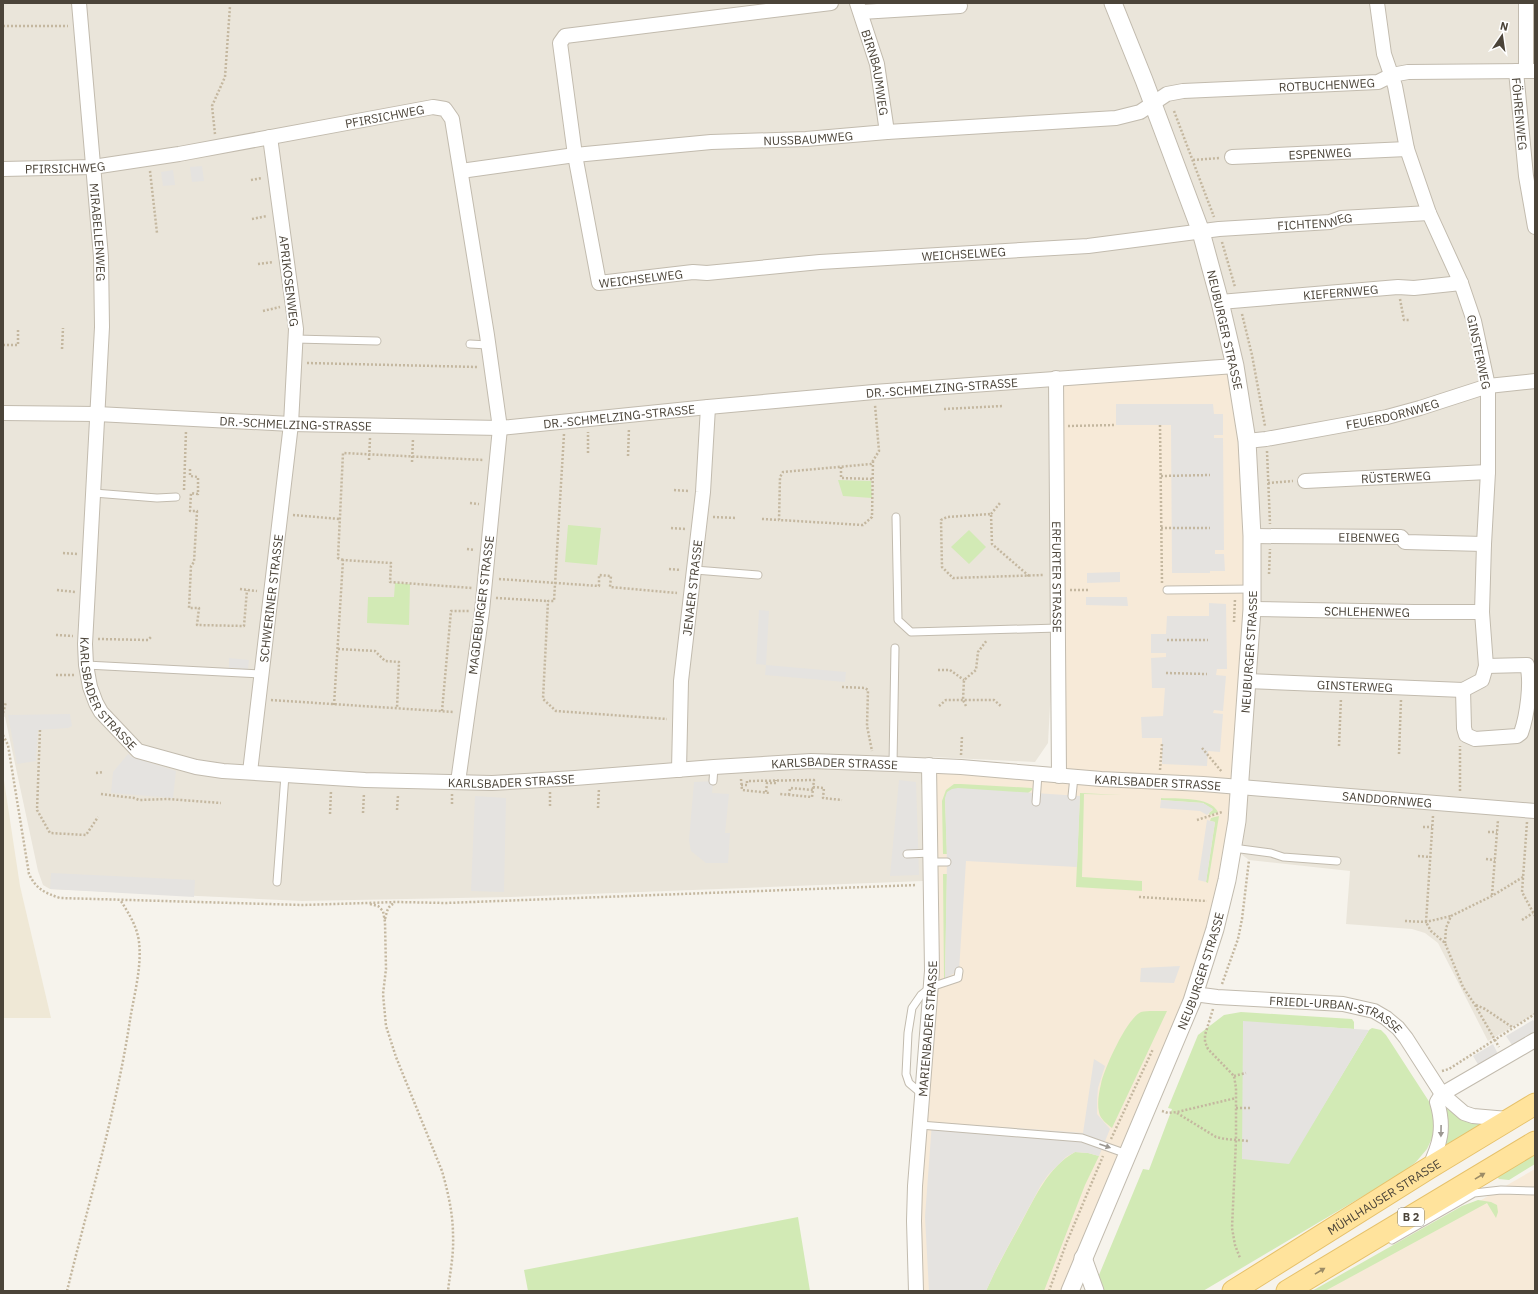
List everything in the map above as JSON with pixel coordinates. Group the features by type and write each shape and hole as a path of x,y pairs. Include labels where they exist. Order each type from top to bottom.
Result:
{"main road":[{"name":"MÜHLHAUSER STRASSE","path":"1233,1291 1508,1119 1535,1104"},
{"name":"B 2","path":"1287,1291 1535,1142"}],"street":[{"name":"MIRABELLENWEG","path":"79,3 101,257 102,327 98,414"},
{"name":"WEICHSELWEG","path":"831,3 565,36 560,43 575,156 599,283 693,272 707,273 820,262 1088,246 1201,232"},
{"name":"NEUBURGER STRASSE","path":"1070,1291 1194,994 1215,929 1233,848 1230,783 1247,681 1252,609 1244,589 1252,536 1250,484 1247,442 1235,366 1220,302 1201,232 1113,3"},
{"name":"GINSTERWEG","path":"1247,681 1463,690 1482,680 1486,666 1482,612 1488,472 1488,386 1474,321 1461,284 1429,213 1407,149 1392,75 1384,54 1377,3"},
{"path":"1526,3 1526,71"},
{"name":"BIRNBAUMWEG","path":"887,132 877,64 859,8 960,6"},
{"name":"ROTBUCHENWEG","path":"1152,102 1167,94 1183,92 1378,82 1392,75 1408,72 1526,71"},
{"name":"FÖHRENWEG","path":"1526,71 1526,176 1535,227"},
{"name":"NUSSBAUMWEG","path":"461,171 575,156 711,142 806,139 887,132 1116,118 1140,112 1152,102"},
{"name":"PFIRSICHWEG","path":"3,169 93,167 270,138 433,107 445,109 452,119 461,171 500,428"},
{"name":"APRIKOSENWEG","path":"270,138 296,329 291,424"},
{"name":"ESPENWEG","path":"1232,157 1407,149"},
{"name":"FICHTENWEG","path":"1201,232 1330,222 1341,218 1429,213"},
{"name":"KIEFERNWEG","path":"1220,302 1398,287 1414,288 1461,284"},
{"name":"DR.-SCHMELZING-STRASSE","path":"3,413 98,414 291,424 500,428 874,392 1235,366"},
{"name":"ERFURTER STRASSE","path":"1056,378 1059,776"},
{"name":"FEUERDORNWEG","path":"1247,442 1387,417 1488,386 1535,380"},
{"name":"JENAER STRASSE","path":"679,770 681,681 695,570 708,407"},
{"name":"KARLSBADER STRASSE","path":"98,414 85,638 87,670 90,687 101,712 138,751 196,767 364,780 517,782 714,766 811,761 929,765 1059,776 1159,782 1230,783"},
{"name":"SCHWERINER STRASSE","path":"250,772 291,424"},
{"name":"MAGDEBURGER STRASSE","path":"458,782 484,594 500,428"},
{"name":"RÜSTERWEG","path":"1305,480 1488,472"},
{"name":"EIBENWEG","path":"1252,536 1401,537 1405,542 1484,544"},
{"name":"SCHLEHENWEG","path":"1252,609 1482,612"},
{"path":"1463,690 1464,728 1466,735 1475,739 1517,736 1522,733 1525,724 1530,675 1527,665 1486,666"},
{"name":"MARIENBADER STRASSE","path":"916,1291 914,1221 922,1094 931,987 932,945 929,765"},
{"name":"SANDDORNWEG","path":"1230,783 1434,803 1531,810"},
{"name":"FRIEDL-URBAN-STRASSE","path":"1194,994 1217,997 1343,1004 1374,1011 1386,1018 1406,1038 1442,1094 1464,1113 1473,1116 1508,1119"},
{"path":"1429,1168 1440,1140 1442,1129 1437,1102 1442,1094 1535,1040"},
{"path":"1083,1258 1095,1291"}],"lane":[{"path":"295,339 377,341"},
{"path":"470,344 488,345"},
{"path":"94,493 157,498 176,497"},
{"path":"896,517 898,620 911,632 1058,628"},
{"path":"695,570 758,576"},
{"path":"1167,590 1244,589"},
{"path":"893,764 895,648"},
{"path":"87,670 262,674"},
{"path":"713,781 714,766"},
{"path":"1036,802 1038,774"},
{"path":"277,882 285,775"},
{"path":"1072,796 1074,777"},
{"path":"1233,848 1271,853 1283,857 1337,861"},
{"path":"907,854 931,857 947,862"},
{"path":"931,987 958,978 959,971"},
{"path":"920,1125 1082,1138 1127,1154"},
{"path":"1386,1244 1474,1193 1501,1190 1535,1191"},
{"path":"1350,1253 1372,1249"}],"path":[{"path":"217,147 212,106 225,77 230,6"},
{"path":"3,26 81,26"},
{"path":"1193,160 1232,157"},
{"path":"149,158 156,233"},
{"path":"1398,287 1404,320 1409,320"},
{"path":"62,349 63,328"},
{"path":"3,345 18,345 18,329"},
{"path":"294,363 491,368"},
{"path":"779,520 780,477 783,472 871,464 879,451 874,392"},
{"path":"944,409 1003,406"},
{"path":"628,456 629,415"},
{"path":"176,497 184,493 186,418"},
{"path":"588,419 588,453"},
{"path":"496,461 343,453 338,558 343,560 391,563 390,582 554,601 564,422"},
{"path":"1056,427 1116,425"},
{"path":"1160,425 1161,570"},
{"path":"369,460 371,426"},
{"path":"412,462 414,427"},
{"path":"762,519 863,525 872,517 873,460"},
{"path":"841,467 841,478 873,479"},
{"path":"190,469 190,476 198,477 198,494 191,493 190,511 197,511 194,562 191,566 189,608 199,608 197,625 244,626 247,590"},
{"path":"1161,476 1210,475"},
{"path":"1250,484 1305,480"},
{"path":"991,514 946,517 941,520 942,567 953,578 1029,576 992,544 991,514 1000,502"},
{"path":"281,514 340,519"},
{"path":"700,516 737,518"},
{"path":"1161,528 1210,528"},
{"path":"334,705 343,560"},
{"path":"442,711 451,610 484,594 555,582 599,586 599,575 610,576 610,587 692,595"},
{"name":"NEUBURGER STRASSE","path":"1234,628 1244,589"},
{"path":"548,601 543,699 556,710 680,720"},
{"path":"85,638 148,640 151,637"},
{"path":"966,706 963,700 964,680 976,670 978,652 987,640"},
{"path":"1166,640 1208,640"},
{"path":"338,649 375,651 385,661 399,662 397,708"},
{"path":"56,675 87,670"},
{"path":"938,670 950,670 964,680"},
{"path":"1166,673 1207,674"},
{"path":"1339,746 1341,685"},
{"path":"842,688 865,688 868,690 867,726 874,763"},
{"path":"1399,754 1401,688"},
{"path":"259,699 468,713"},
{"path":"939,706 946,700 994,700 1002,707"},
{"path":"3,713 6,702"},
{"path":"40,730 37,810 50,833 86,835 98,817"},
{"path":"3,735 8,745 29,874 38,888 60,898 303,906 396,902 446,903 931,884"},
{"path":"1460,805 1460,739 1466,735"},
{"path":"1159,782 1162,744"},
{"path":"1202,748 1230,783 1222,816"},
{"path":"96,773 103,772"},
{"path":"598,808 599,776"},
{"path":"330,814 332,778"},
{"path":"363,813 364,780"},
{"path":"766,792 767,783 776,783 776,780"},
{"path":"770,793 742,790 742,784 747,784 747,781 814,780 812,797 780,794"},
{"path":"789,795 790,788 824,788 823,798 842,800"},
{"path":"101,794 139,800 168,799 221,803"},
{"path":"1434,803 1426,922 1430,931 1445,943"},
{"path":"1492,896 1498,808"},
{"path":"1522,920 1534,914 1522,892 1531,810"},
{"path":"1197,820 1223,812"},
{"path":"1423,827 1432,827"},
{"path":"1488,832 1497,832"},
{"path":"1418,856 1430,857"},
{"path":"1486,859 1495,860"},
{"path":"1405,921 1426,922 1451,916 1492,896 1523,877"},
{"name":"NEUBURGER STRASSE","path":"1206,908 1209,896"},
{"path":"1139,897 1208,901"},
{"path":"67,1291 109,1126 123,1063 139,965 139,944 137,931 133,920 120,900"},
{"path":"385,922 387,910 390,905 396,902"},
{"path":"368,903 378,906 383,911 385,922 386,969 383,994 386,1026 396,1057 442,1171 446,1187 452,1220 453,1236 448,1291"},
{"path":"1451,916 1446,928 1445,943 1463,987 1494,1039"},
{"path":"1217,997 1205,1034 1205,1042 1208,1049 1234,1076 1236,1098 1236,1140 1232,1228 1240,1258"},
{"path":"1475,1005 1485,1009 1512,1027"},
{"path":"1449,1068 1512,1027 1535,1014"},
{"path":"1049,1291 1066,1244 1107,1146 1154,1049"},
{"path":"1234,1076 1246,1073"},
{"path":"1168,1113 1236,1098"},
{"path":"1236,1108 1251,1108"},
{"path":"1177,1112 1216,1137 1249,1140"}],"shaded area":[{"path":"3,3 1535,3 1535,1014 1488,1041 1438,943 1425,933 1412,929 1346,924 1350,871 1249,860 1233,848 1057,575 1048,743 1035,762 933,757 921,785 923,881 511,897 302,901 50,889 43,885 38,871 5,717 3,716"},
{"path":"202,166 204,181 192,182 190,167"},
{"path":"173,170 175,185 163,186 161,172"},
{"path":"1235,366 1247,441 1247,681 1215,929 1070,1291 916,1291 932,971 929,765 1059,776 1056,378"},
{"path":"1116,404 1213,404 1214,414 1223,414 1223,435 1214,435 1214,438 1223,438 1224,550 1215,550 1215,554 1224,554 1225,571 1210,571 1210,573 1172,573 1171,425 1116,425"},
{"path":"1120,572 1120,582 1087,583 1087,573"},
{"path":"1086,597 1127,597 1128,606 1086,605"},
{"path":"1209,603 1226,604 1227,669 1217,669 1216,675 1226,676 1223,711 1214,710 1213,713 1223,714 1220,752 1208,751 1207,766 1162,764 1162,738 1142,738 1141,717 1163,716 1165,688 1152,688 1151,658 1166,657 1166,653 1151,653 1151,634 1166,634 1167,616 1209,616"},
{"path":"759,610 769,611 766,665 756,664"},
{"path":"229,658 249,660 248,669 229,668"},
{"path":"766,665 846,672 845,682 765,675"},
{"path":"70,714 72,726 68,728 38,730 36,761 17,764 8,715"},
{"path":"128,754 132,757 176,771 173,798 111,793 113,772"},
{"path":"3,774 20,886 51,1018 3,1018"},
{"path":"899,780 916,782 919,875 890,876"},
{"path":"713,781 712,793 729,794 725,833 730,833 728,863 706,863 691,851 689,840 694,782"},
{"path":"958,788 1080,796 1077,867 966,861 959,971 945,978 947,862 945,798 947,792"},
{"path":"475,796 506,798 504,892 471,891"},
{"path":"1161,800 1203,803 1213,809 1207,815 1200,811 1160,808"},
{"path":"1207,820 1215,822 1206,882 1198,880"},
{"path":"51,873 195,880 194,897 50,889"},
{"path":"1180,966 1174,983 1140,982 1141,968"},
{"path":"1533,1020 1535,1022 1535,1032 1512,1045 1506,1036"},
{"path":"1243,1021 1369,1030 1289,1164 1242,1159"},
{"path":"1493,1044 1498,1054 1479,1066 1473,1056"},
{"path":"1094,1059 1105,1066 1098,1088 1097,1114 1110,1129 1099,1156 1075,1152 1066,1157 1048,1175 1041,1185 997,1267 986,1291 929,1291 925,1217 932,1122 1083,1133"},
{"path":"1535,1169 1535,1291 1324,1291 1476,1203"}],"green space":[{"path":"838,480 871,481 872,498 843,496"},
{"path":"568,525 601,528 597,565 565,562"},
{"path":"969,530 986,547 969,564 951,547"},
{"path":"395,583 410,584 409,625 367,623 368,597 394,597"},
{"path":"954,784 1032,788 1032,790 1028,793 945,798 947,854 943,854 942,801 946,790"},
{"path":"1080,793 1122,795 1084,794 1082,877 1142,881 1142,891 1076,887"},
{"path":"1161,798 1192,799 1208,803 1218,812 1210,815 1209,813 1213,810 1203,803 1161,800"},
{"path":"1219,816 1208,883 1206,882 1215,822 1210,821 1211,818"},
{"path":"943,874 947,874 945,978 944,978"},
{"path":"1145,1011 1167,1011 1112,1128 1102,1119 1098,1105 1100,1087 1111,1056 1123,1033 1135,1016"},
{"path":"1241,1012 1352,1019 1354,1022 1354,1029 1243,1022 1288,1164 1369,1030 1372,1028 1381,1030 1386,1035 1430,1103 1436,1121 1433,1136 1427,1149 1416,1162 1402,1173 1203,1291 1104,1291 1099,1275 1143,1169 1149,1170 1172,1109 1168,1108 1198,1035 1224,1015"},
{"path":"1441,1102 1481,1123 1481,1125 1447,1146 1445,1143 1448,1126"},
{"path":"1535,1151 1535,1164 1509,1180 1499,1179 1496,1175"},
{"path":"1075,1152 1099,1156 1085,1185 1044,1291 986,1291 1002,1258 1043,1184 1057,1166"},
{"path":"1478,1200 1491,1202 1497,1205 1498,1212 1496,1218 1487,1203 1325,1291 1312,1291 1462,1206"},
{"path":"798,1217 810,1291 528,1291 524,1270"}]}
